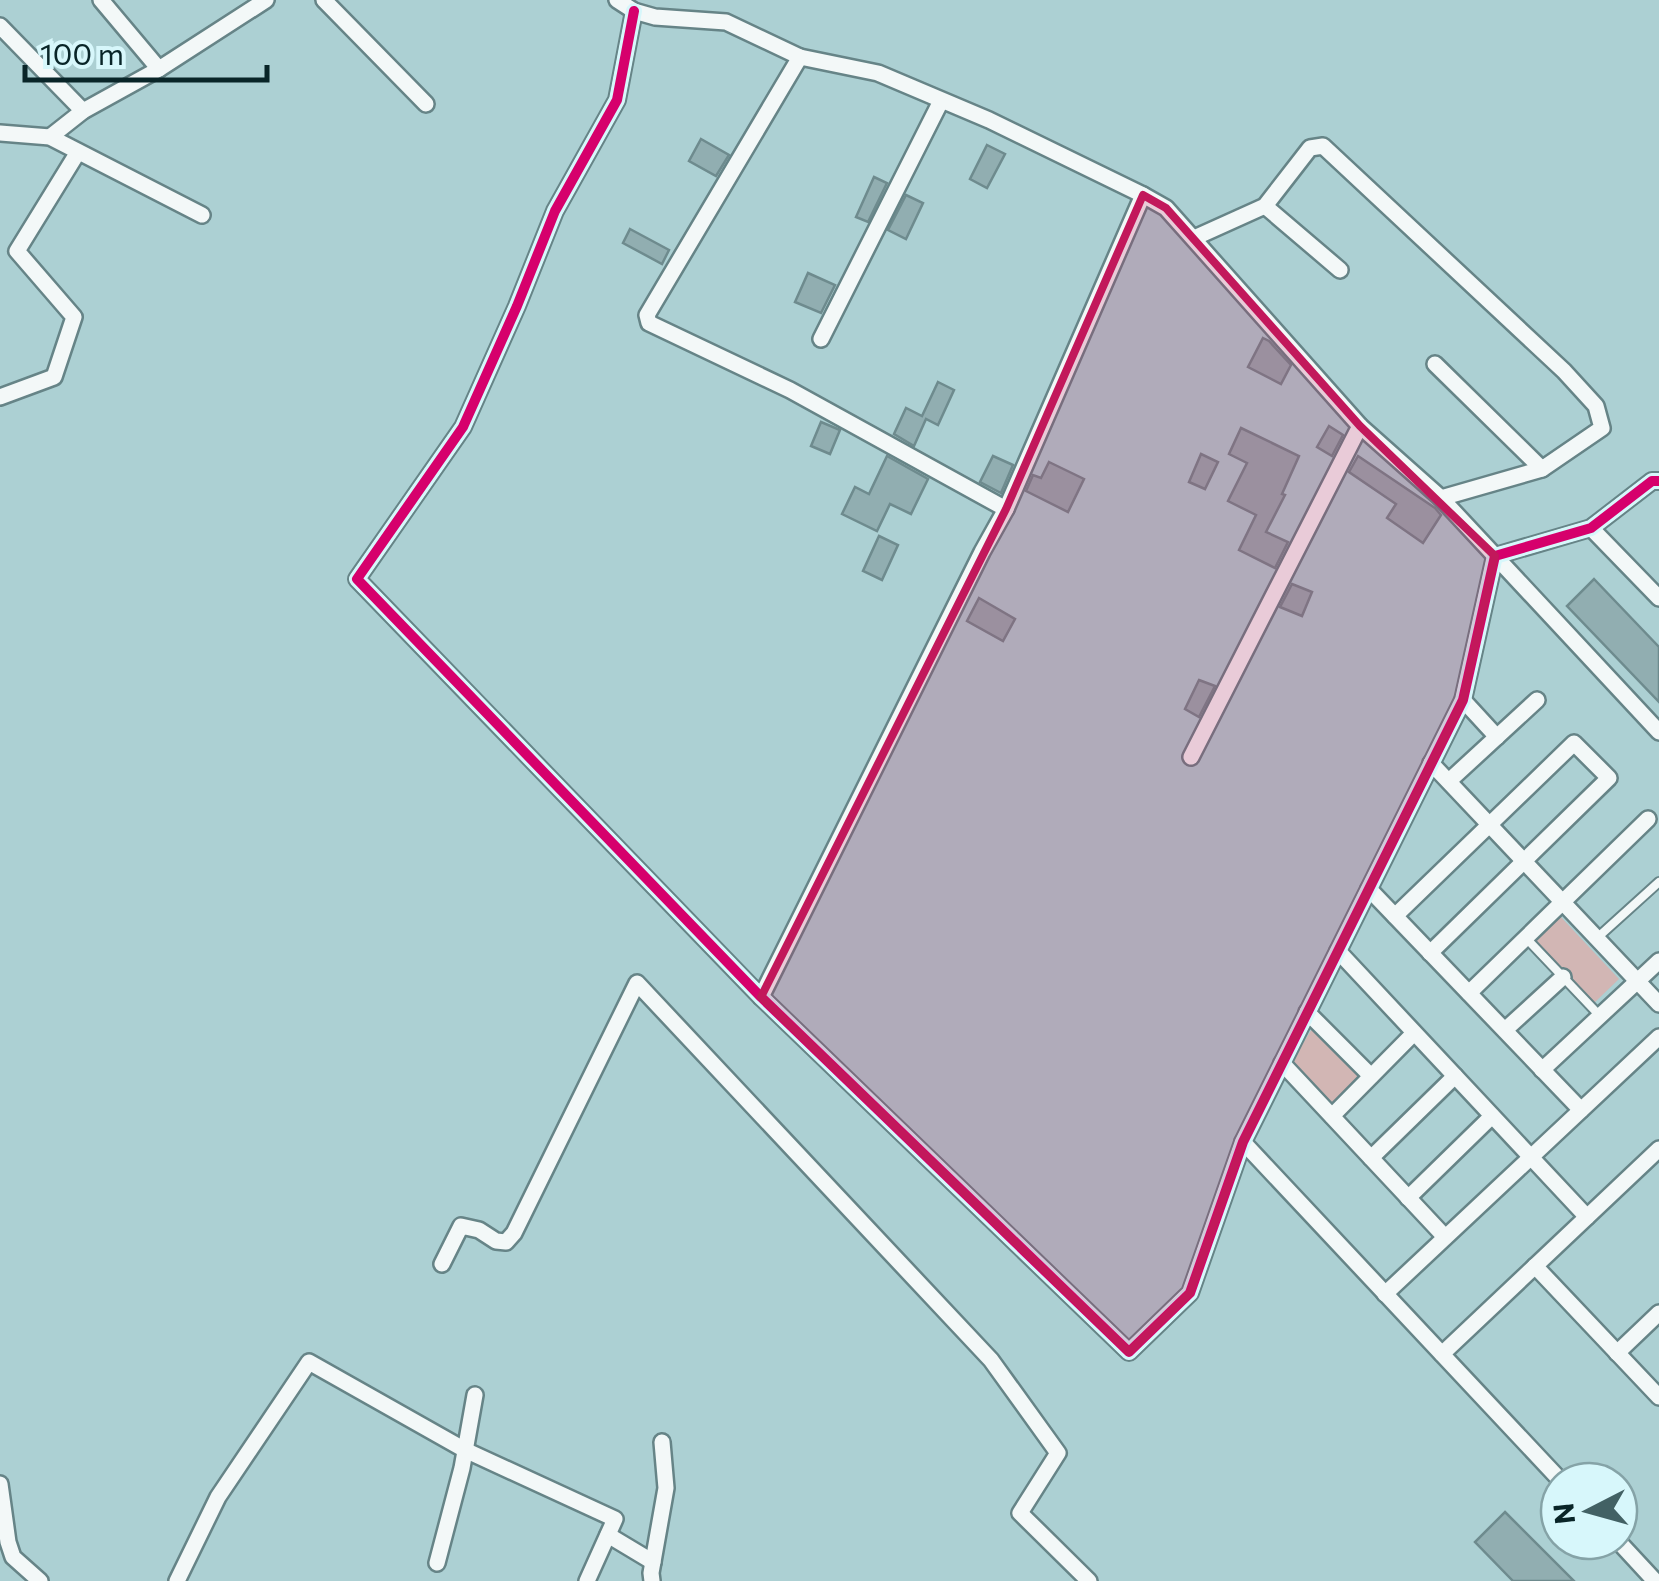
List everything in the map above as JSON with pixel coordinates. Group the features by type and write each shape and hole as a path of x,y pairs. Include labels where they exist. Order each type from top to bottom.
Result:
{"street":[{"path":"101,0 159,69"},
{"path":"50,137 84,111 159,69 266,0"},
{"path":"324,0 426,104"},
{"path":"617,0 634,12 655,17 726,22 800,57 878,74 989,120 1166,208 1360,426 1442,498 1659,732"},
{"path":"634,12 617,100 555,211 462,427 357,580 761,997 1129,1352 1190,1293 1243,1142 1463,700 1496,556"},
{"path":"0,26 84,111"},
{"path":"800,57 647,315 650,323 790,390 1006,509"},
{"path":"821,339 941,101"},
{"path":"0,134 50,137 202,214"},
{"path":"1194,238 1265,206 1310,148 1323,146 1564,370 1596,406 1602,428 1542,469 1442,498"},
{"path":"0,397 54,377 74,317 17,251 78,152"},
{"path":"761,997 1006,509 1142,194"},
{"path":"1265,206 1340,270"},
{"path":"1436,364 1542,469"},
{"path":"1190,756 1360,426"},
{"path":"1496,556 1591,528 1652,482 1659,481"},
{"path":"1591,528 1659,598"},
{"path":"1463,700 1497,737"},
{"path":"1449,781 1537,700"},
{"path":"1395,916 1574,743 1609,778 1430,953"},
{"path":"1432,763 1659,1004"},
{"path":"1469,993 1648,819"},
{"path":"1369,889 1581,1110"},
{"path":"1338,951 1586,1217"},
{"path":"1542,1070 1659,961"},
{"path":"1504,1030 1562,976"},
{"path":"442,1264 461,1226 479,1230 496,1241 506,1242 514,1233 637,984 991,1360 1058,1453 1020,1513 1082,1579"},
{"path":"1307,1012 1371,1076"},
{"path":"1332,1116 1414,1033"},
{"path":"1385,1294 1659,1036"},
{"path":"1282,1063 1446,1237"},
{"path":"1371,1158 1455,1076"},
{"path":"1408,1198 1492,1116"},
{"path":"1243,1142 1542,1461"},
{"path":"1442,1354 1659,1149"},
{"path":"1535,1266 1659,1397"},
{"path":"1617,1353 1659,1314"},
{"path":"176,1581 218,1498 309,1362 465,1450 615,1519 587,1581"},
{"path":"437,1563 475,1394"},
{"path":"652,1581 666,1488 662,1442"},
{"path":"0,1484 13,1557 40,1581"},
{"path":"608,1535 653,1562"},
{"path":"1636,1561 1655,1581"}],"lane":[{"path":"1597,938 1659,882"},
{"path":"1526,938 1600,1016"}],"highlighted area":[{"path":"1143,195 1166,208 1360,426 1495,556 1463,700 1243,1142 1190,1293 1129,1352 761,997 1006,509"}],"shaded area":[{"path":"1559,915 1619,979 1593,1004 1533,940"},
{"path":"1313,1027 1359,1075 1329,1107 1291,1063"}],"building":[{"path":"701,139 729,155 716,176 689,161"},
{"path":"987,145 1005,154 987,188 970,179"},
{"path":"874,177 887,183 868,222 856,217"},
{"path":"906,195 923,203 906,239 888,230"},
{"path":"630,229 669,250 662,264 623,243"},
{"path":"808,273 835,285 821,313 795,302"},
{"path":"1263,338 1291,365 1281,384 1248,367"},
{"path":"938,382 954,390 938,425 926,419 914,446 894,434 906,408 922,416"},
{"path":"821,422 840,430 830,454 811,446"},
{"path":"1329,426 1343,435 1332,456 1317,447"},
{"path":"1241,428 1299,456 1266,532 1288,542 1275,568 1239,550 1256,515 1228,501 1247,463 1229,454"},
{"path":"1201,454 1218,462 1205,489 1189,482"},
{"path":"887,456 928,479 911,514 890,504 877,531 842,514 855,487 869,494"},
{"path":"993,456 1013,465 1001,493 980,482"},
{"path":"1358,456 1441,515 1423,543 1387,518 1396,504 1349,472"},
{"path":"1049,462 1084,479 1068,512 1026,491 1033,475 1041,478"},
{"path":"879,536 898,545 882,580 863,571"},
{"path":"1594,579 1659,647 1659,702 1567,606"},
{"path":"1292,584 1312,592 1302,616 1280,607"},
{"path":"979,598 1015,619 1003,641 967,621"},
{"path":"1199,680 1215,686 1199,717 1185,709"},
{"path":"1505,1512 1539,1546 1539,1561 1554,1561 1574,1581 1513,1581 1475,1542"}],"cycle path":[{"path":"634,11 617,100 555,211 463,427 357,579 761,997 1129,1352 1190,1293 1243,1142 1463,700 1495,556 1591,528 1652,481 1659,481"}]}
